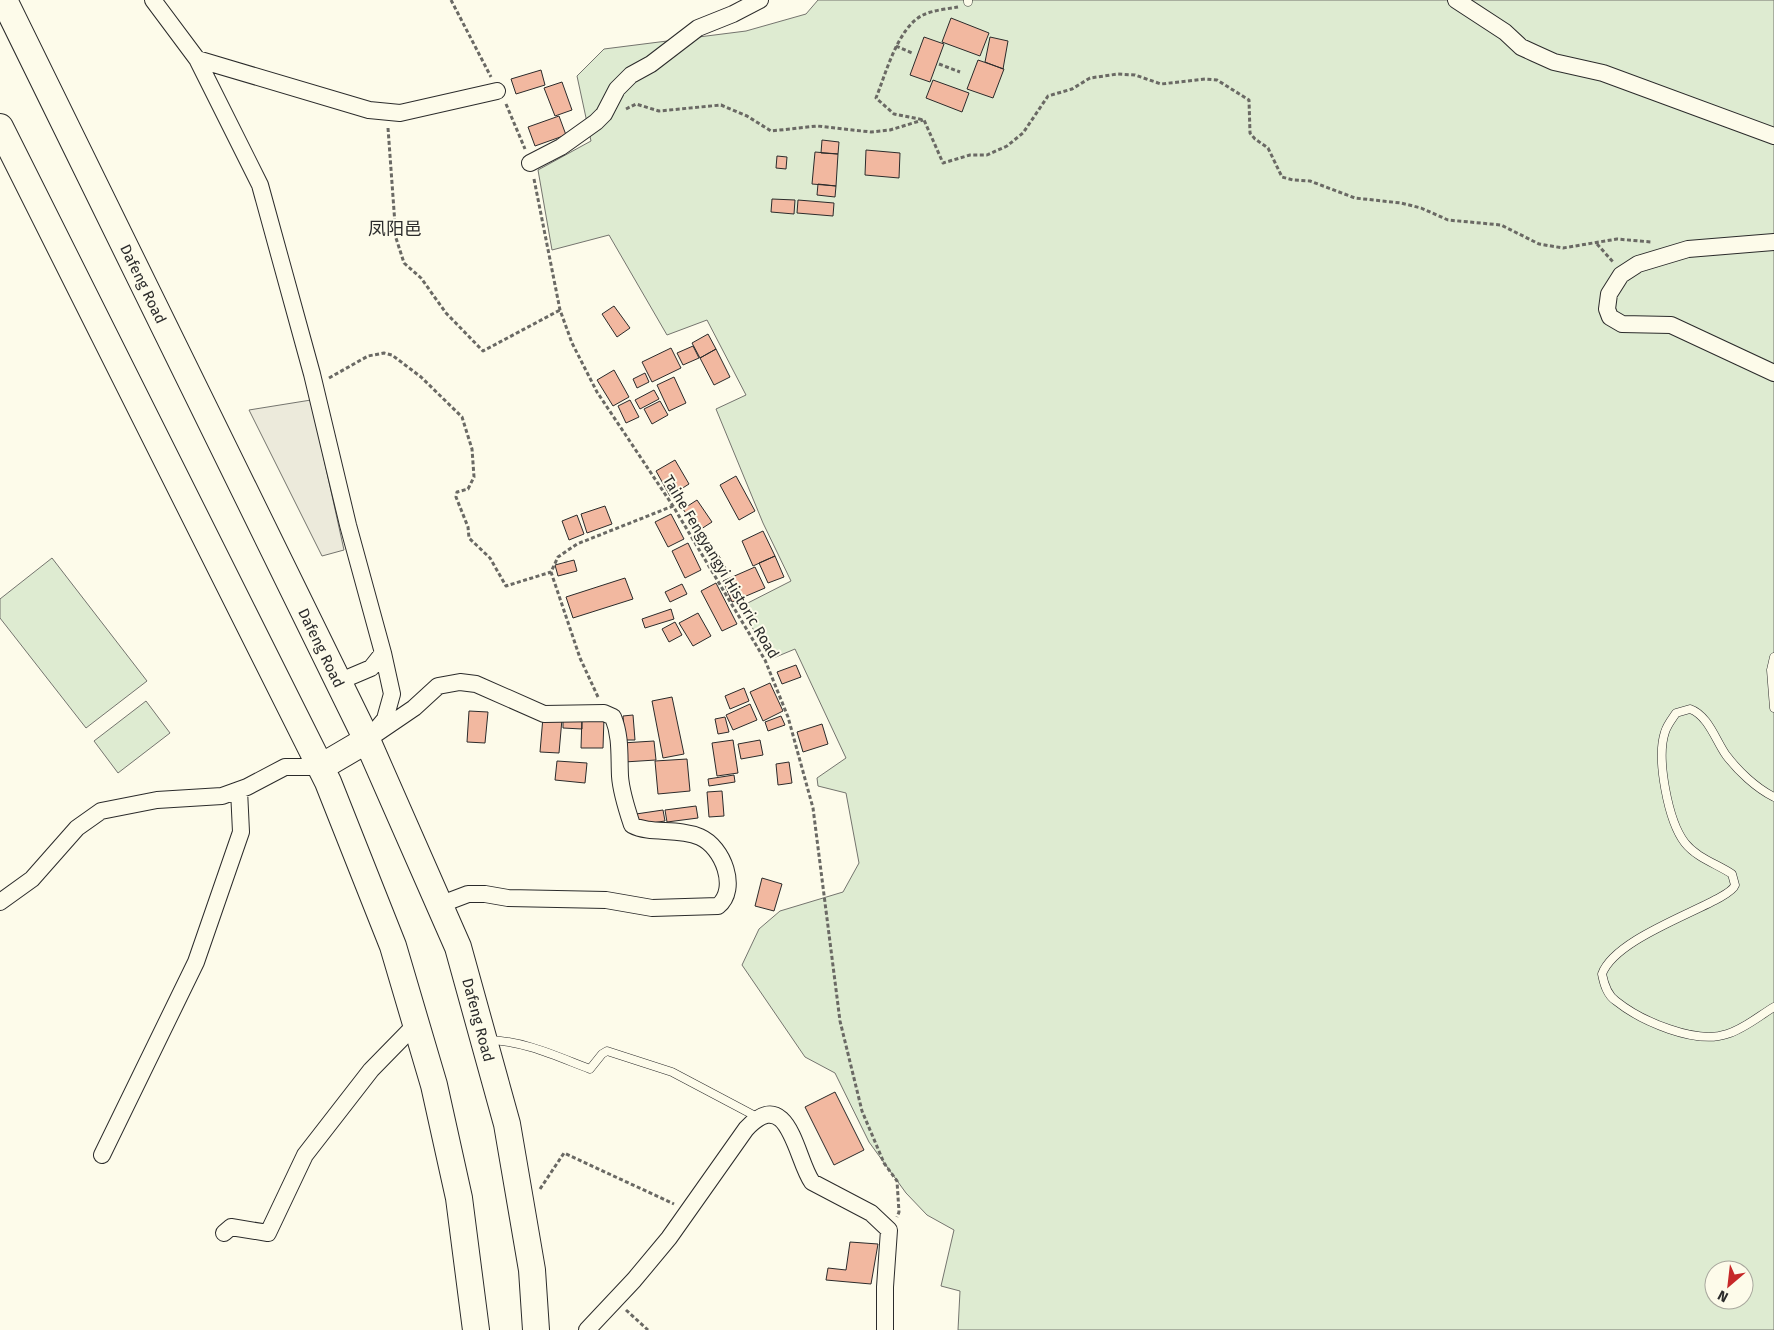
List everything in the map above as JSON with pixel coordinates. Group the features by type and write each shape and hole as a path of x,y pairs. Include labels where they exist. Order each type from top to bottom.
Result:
{"highway":[{"name":"Dafeng Road","path":"4,0 367,740 458,947 506,1124 532,1270 536,1330"},
{"path":"0,127 321,767 393,946 434,1085 459,1198 476,1330"},
{"path":"321,767 367,740"}],"street":[{"path":"153,0 196,59 260,185 315,386 348,525 383,653 392,694 385,719 367,740"},
{"path":"530,163 561,147 604,114 617,89 631,75 651,64 698,28 733,14 760,0"},
{"path":"1456,0 1505,32 1520,47 1554,62 1604,73 1774,136"},
{"path":"196,59 369,110 387,112 400,113 497,91"},
{"path":"1774,242 1688,248 1638,264 1621,275 1609,294 1608,301 1608,313 1617,322 1627,325 1659,323 1671,325 1774,374"},
{"path":"338,682 371,668 383,653"},
{"path":"367,740 414,708 438,686 460,682 476,684 544,714 608,715 613,717 617,727 621,750 620,777 632,826 641,830 680,831 702,838 717,851 727,871 724,900 718,906 652,908 606,900 508,898 485,894 468,894 439,905"},
{"path":"0,902 32,879 77,828 101,810 157,800 222,796 239,790 285,767 321,767"},
{"path":"102,1155 196,962 241,832 239,790"},
{"path":"224,1233 232,1228 268,1232 305,1155 371,1070 416,1024"},
{"path":"587,1330 615,1301 669,1238 746,1129 759,1118 767,1115 778,1117 789,1128 806,1174 812,1182 871,1213 889,1230 885,1287 885,1330"}],"lane":[{"path":"1774,657 1771,670 1774,708"},
{"path":"1774,796 1754,784 1727,756 1701,716 1690,709 1676,713 1665,731 1661,751 1667,806 1685,843 1702,857 1732,874 1735,885 1728,894 1671,920 1646,935 1612,958 1602,974 1606,990 1615,1000 1686,1035 1699,1037 1728,1034 1774,1007"},
{"path":"483,1040 504,1041 529,1047 590,1069 602,1054 607,1051 672,1072 759,1118"}],"path":[{"name":"Taihe Fengyangyi Historic Road","path":"450,0 497,91 511,112 530,163 560,310 572,342 598,392 673,506 765,660 788,717 813,808 840,1020 862,1110 884,1163 897,1181 899,1212 889,1230"},
{"path":"924,120 894,114 876,98 896,46 912,24 923,15 961,7 968,1"},
{"path":"896,46 912,53"},
{"path":"940,64 960,72"},
{"path":"924,120 943,163 970,155 986,155 1007,146 1023,132 1048,96 1072,89 1090,78 1118,74 1135,75 1161,84 1205,79 1217,80 1249,100 1250,133 1268,148 1282,177 1293,180 1310,180 1356,198 1415,206 1448,220 1501,225 1538,244 1563,248 1617,239 1635,239 1651,242 1667,254"},
{"path":"604,114 623,111 636,104 659,111 721,105 747,116 771,131 817,126 871,132 890,130 924,120"},
{"path":"387,112 396,238 404,263 421,278 446,314 483,351 560,310"},
{"path":"1596,244 1609,256 1621,275"},
{"path":"315,386 368,356 384,353 392,355 420,377 462,417 472,449 474,477 468,489 457,492 456,497 468,527 469,538 490,558 506,586 550,572 558,557 576,544 673,506"},
{"path":"550,572 580,658 608,715"},
{"path":"520,1204 536,1194 564,1153 688,1210"},
{"path":"615,1301 648,1330"}],"green space":[{"path":"818,0 1774,0 1774,1330 958,1330 960,1291 941,1286 954,1230 927,1215 906,1193 869,1142 835,1073 805,1057 742,965 759,929 780,911 843,892 859,863 846,793 818,786 817,778 846,758 795,649 771,659 740,607 791,581 763,523 716,409 746,395 707,320 667,335 609,235 552,250 538,170 591,141 577,76 604,49 746,31 806,14"},
{"path":"52,558 147,681 86,728 0,618 0,599"},
{"path":"146,701 170,733 118,773 94,741"}],"shaded area":[{"path":"311,400 344,550 322,556 249,410"}],"building":[{"path":"951,18 989,33 980,56 942,42"},
{"path":"924,37 944,44 930,82 910,75"},
{"path":"990,37 1008,41 1003,69 985,62"},
{"path":"978,60 1004,69 993,98 967,89"},
{"path":"541,70 545,85 516,94 511,79"},
{"path":"933,80 969,93 962,112 926,98"},
{"path":"562,82 572,110 555,116 544,88"},
{"path":"559,116 566,135 535,146 528,127"},
{"path":"822,140 839,142 838,154 821,153"},
{"path":"866,150 900,153 899,178 865,175"},
{"path":"815,152 838,154 836,186 812,184"},
{"path":"777,156 787,157 786,169 776,168"},
{"path":"818,184 836,186 835,197 817,195"},
{"path":"772,199 795,200 794,214 771,212"},
{"path":"798,200 834,203 833,216 797,213"},
{"path":"614,306 630,328 617,337 602,314"},
{"path":"708,334 716,349 700,358 692,343"},
{"path":"693,346 699,358 683,365 677,353"},
{"path":"671,348 681,368 652,382 642,362"},
{"path":"716,349 730,377 714,385 700,358"},
{"path":"614,370 629,397 613,406 597,380"},
{"path":"645,373 649,382 637,388 633,379"},
{"path":"674,377 686,403 669,411 657,385"},
{"path":"654,390 659,399 640,409 635,400"},
{"path":"630,400 639,417 626,423 618,406"},
{"path":"660,401 668,415 652,424 644,409"},
{"path":"675,460 689,484 670,496 656,471"},
{"path":"736,476 755,511 739,520 720,485"},
{"path":"697,500 712,522 698,531 683,509"},
{"path":"605,506 612,524 587,533 581,514"},
{"path":"671,514 684,539 668,547 655,522"},
{"path":"577,515 584,534 569,540 562,521"},
{"path":"763,531 775,556 753,566 742,541"},
{"path":"688,543 701,570 685,578 672,551"},
{"path":"718,554 727,570 719,574 711,557"},
{"path":"775,556 784,577 768,583 759,563"},
{"path":"574,560 577,571 558,576 555,565"},
{"path":"755,567 765,588 732,602 723,581"},
{"path":"625,578 633,599 573,618 566,597"},
{"path":"716,583 737,624 722,631 701,591"},
{"path":"682,584 687,594 670,602 665,592"},
{"path":"671,609 674,619 645,628 642,619"},
{"path":"698,613 711,636 693,646 679,623"},
{"path":"675,622 682,635 669,642 662,629"},
{"path":"796,665 801,677 782,684 777,672"},
{"path":"770,683 783,711 763,721 750,692"},
{"path":"744,688 749,701 730,709 725,696"},
{"path":"672,697 684,754 663,758 652,701"},
{"path":"750,704 757,720 733,730 726,715"},
{"path":"469,711 488,712 485,743 467,742"},
{"path":"633,715 635,740 625,740 623,716"},
{"path":"563,716 582,716 582,729 563,728"},
{"path":"582,716 604,717 603,748 581,748"},
{"path":"781,716 785,725 768,731 765,722"},
{"path":"543,717 562,719 559,753 540,752"},
{"path":"725,717 729,732 718,734 715,719"},
{"path":"822,724 828,744 803,752 797,732"},
{"path":"733,740 738,773 717,776 712,743"},
{"path":"760,740 763,755 741,759 738,744"},
{"path":"654,741 656,760 624,762 622,743"},
{"path":"687,759 690,791 658,794 655,761"},
{"path":"557,761 587,763 585,783 555,780"},
{"path":"789,762 792,783 778,785 776,764"},
{"path":"734,775 735,782 709,786 708,779"},
{"path":"722,791 724,816 709,817 707,792"},
{"path":"696,806 698,818 667,822 665,810"},
{"path":"663,810 665,821 638,825 636,814"},
{"path":"762,878 782,884 774,911 755,906"},
{"path":"835,1092 864,1150 834,1165 805,1107"},
{"path":"850,1242 878,1244 871,1284 826,1280 828,1268 846,1270"}],"district":[{"name":"凤阳邑","path":"395,229"}]}
